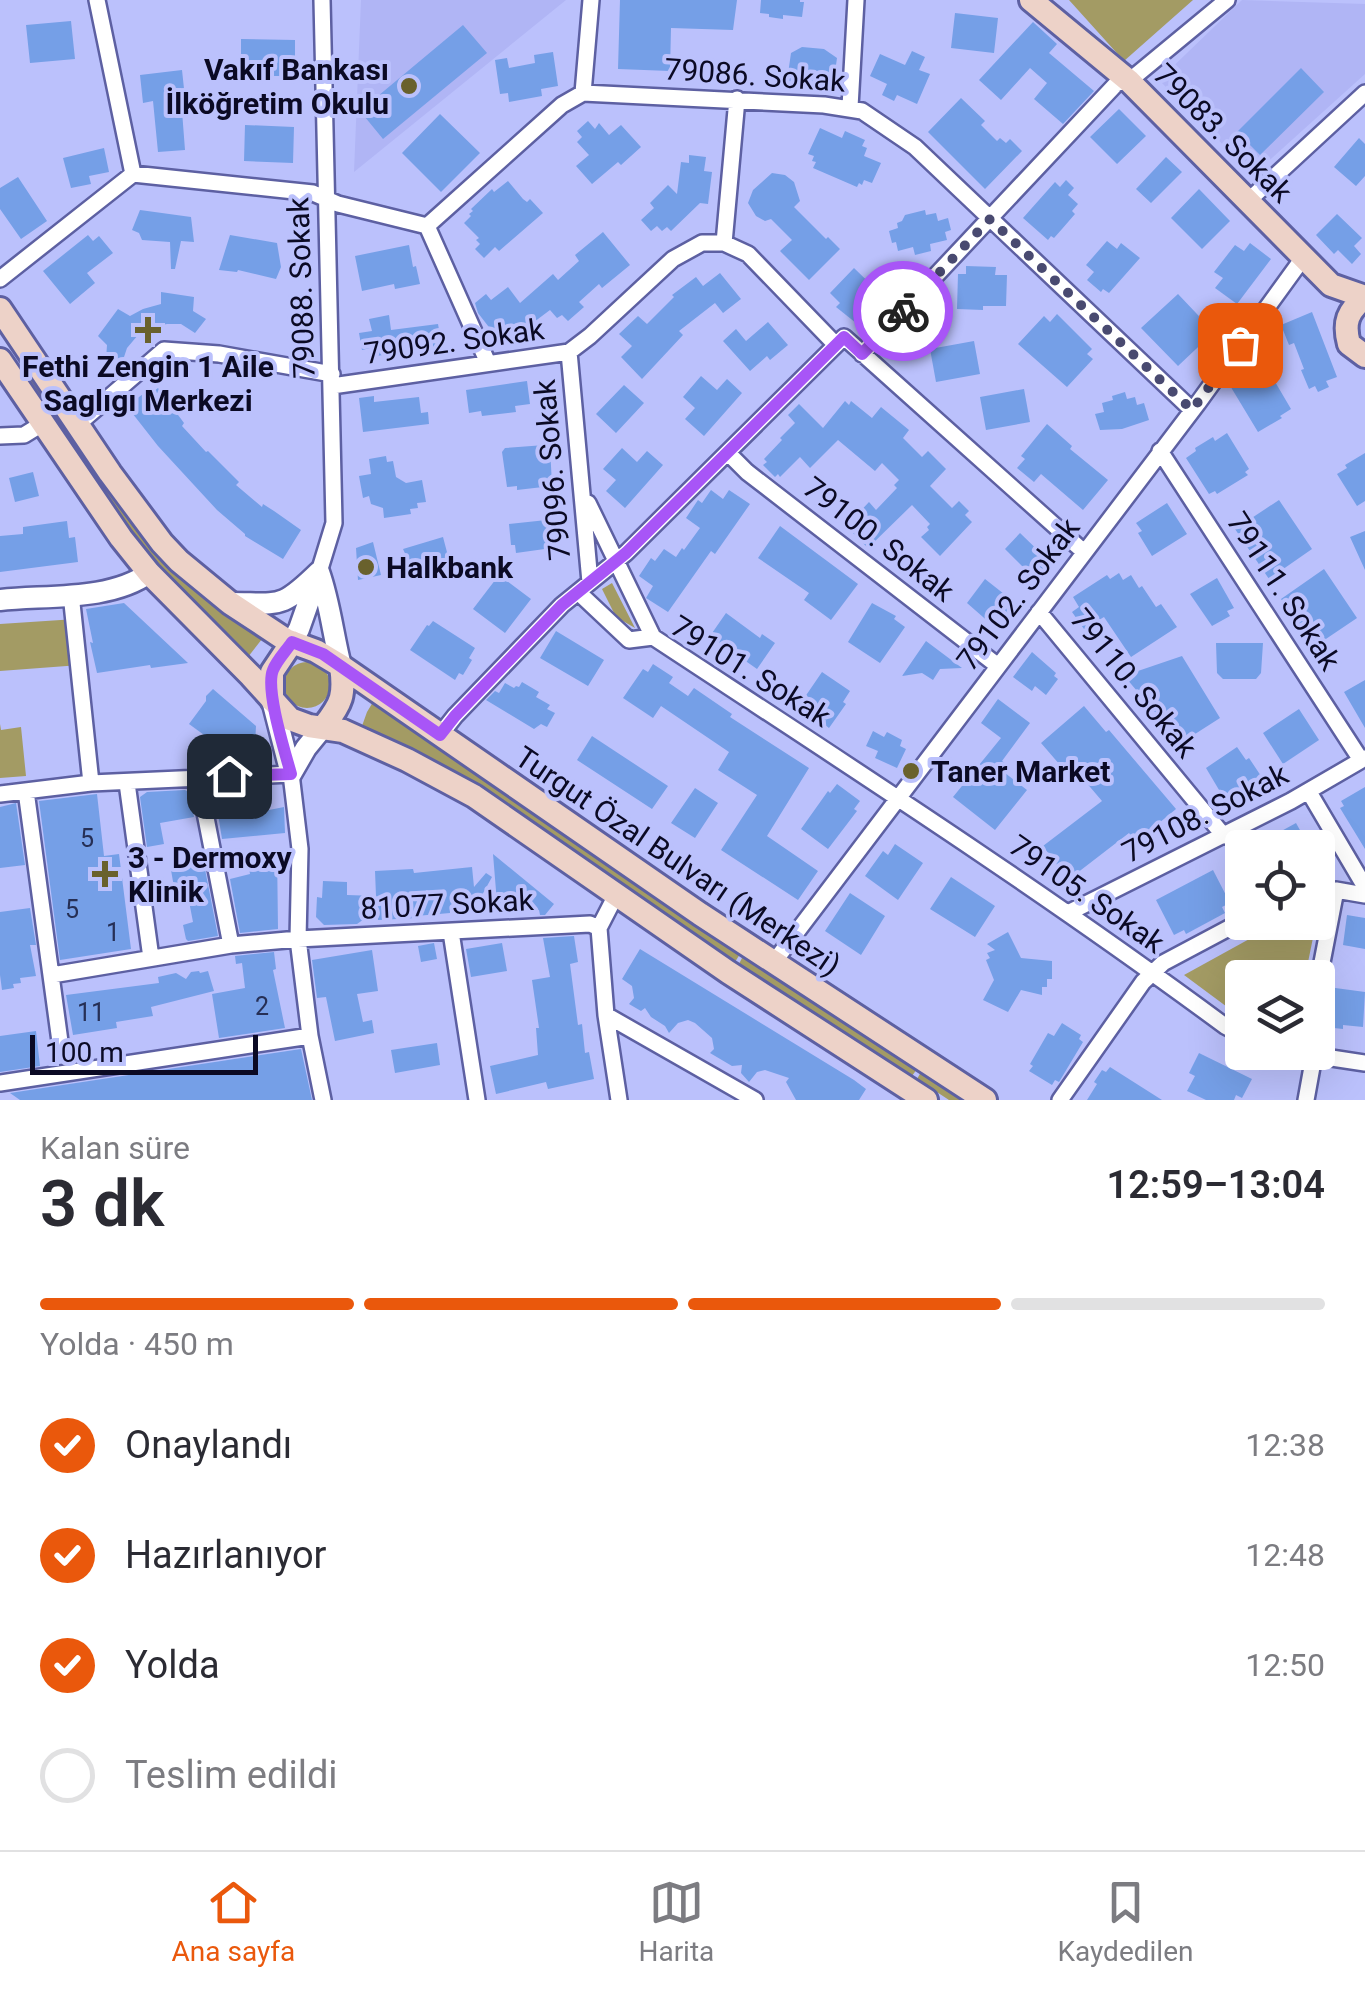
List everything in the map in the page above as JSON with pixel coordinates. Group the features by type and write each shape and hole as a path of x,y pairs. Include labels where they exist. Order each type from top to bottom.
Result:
{"main road":[{"name":"79083. Sokak","path":"1030,0 1129,80 1330,285"},
{"path":"1054,0 1068,28"},
{"path":"1330,285 1365,297"},
{"path":"1330,285 1349,344 1365,356"},
{"path":"1345,324 1350,309 1365,297"},
{"path":"0,310 77,425 179,561 230,603 292,642 341,666 343,696 324,726 309,726 290,719 149,573 0,360"},
{"path":"272,700 272,672 292,642"},
{"name":"Turgut Özal Bulvarı (Merkezi)","path":"341,666 774,962 985,1100"},
{"name":"Turgut Özal Bulvarı (Merkezi)","path":"324,726 356,736 442,778 525,830 728,972 926,1100"}],"street":[{"path":"97,0 134,174"},
{"name":"79088. Sokak","path":"319,572 334,523 322,0"},
{"path":"427,226 562,105 583,93 591,0"},
{"path":"850,107 856,0"},
{"path":"862,354 1115,85 1129,80 1228,0"},
{"name":"79086. Sokak","path":"583,93 737,99 862,111 916,147 1192,410"},
{"path":"1248,201 1365,93"},
{"path":"737,99 724,243 748,254 836,345"},
{"path":"0,279 134,174 313,193 338,204 427,226"},
{"path":"427,226 488,363"},
{"name":"79092. Sokak","path":"332,380 569,352 672,259 702,243 724,243"},
{"name":"79102. Sokak","path":"774,962 1303,258"},
{"path":"440,735 562,605 616,562 844,337 1084,552"},
{"path":"77,425 164,350 219,354 332,380"},
{"name":"79096. Sokak","path":"569,352 584,587"},
{"path":"0,436 24,435 42,424"},
{"name":"79111. Sokak","path":"1160,451 1363,759"},
{"name":"79100. Sokak","path":"728,453 747,472 998,666"},
{"path":"580,481 593,516 653,637"},
{"path":"230,603 281,603 319,572"},
{"path":"292,642 319,572"},
{"path":"319,572 329,600 341,666"},
{"path":"0,600 112,590 133,584 149,573"},
{"name":"79101. Sokak","path":"584,587 629,640 653,637 899,798"},
{"path":"70,594 90,784"},
{"name":"79110. Sokak","path":"1039,612 1224,836"},
{"path":"272,700 291,774 300,849 298,939 310,1036 323,1100"},
{"path":"291,774 324,726"},
{"name":"79108. Sokak","path":"1068,913 1224,836 1363,759"},
{"path":"0,794 90,784 291,774"},
{"path":"198,777 231,946"},
{"path":"126,783 151,958"},
{"path":"26,790 61,1049"},
{"path":"1308,792 1365,886"},
{"name":"79105. Sokak","path":"899,798 1225,1025"},
{"path":"1322,960 1336,890 1365,895"},
{"path":"616,895 599,928 619,1100"},
{"name":"81077 Sokak","path":"52,975 298,939 590,924 599,928"},
{"path":"1060,1100 1143,982 1166,960 1225,930"},
{"path":"450,932 477,1100"},
{"path":"606,1014 754,1100"},
{"path":"0,1083 310,1036"},
{"path":"1335,1058 1365,1062"},
{"path":"1305,1070 1306,1100"}],"shaded area":[{"name":"Vakıf Bankası İlköğretim Okulu","path":"361,0 566,0 354,172"},
{"path":"1069,0 1193,0 1124,61"},
{"path":"1242,0 1365,4 1365,74 1253,175 1159,80"},
{"path":"34,378 100,479 155,552 195,591 262,639 248,657 147,554 119,518 28,382"},
{"path":"612,583 635,628 616,617 602,589"},
{"path":"76,619 80,665 0,671 0,624"},
{"path":"307,662 323,669 330,685 323,701 307,708 291,701 284,685 291,669"},
{"path":"373,702 740,954 735,962 492,794 425,755 362,726"},
{"path":"0,724 1,730 21,727 26,776 0,778"},
{"path":"1247,940 1313,940 1308,960 1225,960 1225,1005 1184,975"},
{"path":"743,956 917,1069 912,1076 739,964"},
{"path":"921,1072 965,1100 949,1100 917,1079"}],"building":[{"path":"620,0 737,0 733,30 671,28 670,71 618,69"},
{"path":"761,0 800,0 804,2 802,17 769,17 760,13"},
{"path":"955,13 998,18 994,53 951,48"},
{"path":"71,21 75,59 30,63 26,25"},
{"path":"1033,22 1057,44 1049,53 1094,91 1063,124 1034,99 1047,83 1030,68 1001,100 979,80"},
{"path":"463,25 487,53 383,139 360,111"},
{"path":"241,39 295,40 290,76 247,76 247,57 241,57"},
{"path":"802,47 824,49 837,58 833,86 787,81 791,53"},
{"path":"912,51 925,57 919,70 930,74 917,104 897,95 894,101 882,95 887,84 870,76 880,54 905,65"},
{"path":"553,52 558,86 541,89 542,96 509,102 508,93 500,94 495,60 507,58 509,68 535,63 534,55"},
{"path":"1301,68 1324,92 1260,155 1237,132"},
{"path":"182,70 185,150 158,152 153,101 143,103 140,75"},
{"path":"961,98 985,121 981,125 997,141 1000,138 1006,143 1010,139 1022,151 985,189 928,132"},
{"path":"1119,109 1146,136 1117,164 1090,137"},
{"path":"440,114 480,153 441,192 402,153"},
{"path":"588,121 595,129 599,123 609,135 621,125 641,147 592,184 576,166 589,155 577,142 582,137 577,131"},
{"path":"245,125 294,127 293,163 244,161"},
{"path":"820,128 842,138 845,131 865,140 864,156 881,163 872,183 864,180 857,187 813,168 814,156 808,154"},
{"path":"1359,138 1365,144 1365,176 1356,186 1334,167"},
{"path":"104,148 109,172 89,176 91,184 71,188 63,158"},
{"path":"689,155 706,157 704,171 712,172 708,204 700,203 671,231 667,227 662,231 657,226 651,231 641,220 654,208 650,203 668,185 677,194 681,162 689,163"},
{"path":"1166,157 1182,172 1151,203 1136,189"},
{"path":"772,173 785,175 794,182 800,201 794,207 840,249 809,280 780,251 792,240 771,219 765,221 756,216 748,203 753,190"},
{"path":"18,177 47,221 21,239 0,209 0,188"},
{"path":"1066,180 1074,188 1068,195 1078,204 1072,211 1075,214 1048,240 1023,218 1055,182 1060,187"},
{"path":"508,181 523,199 530,199 543,213 499,251 495,247 484,258 475,249 479,238 464,223 471,216 471,209 492,189 494,192"},
{"path":"1199,189 1230,221 1202,249 1171,218"},
{"path":"140,210 191,217 194,242 181,241 175,269 171,269 170,242 142,240 132,230"},
{"path":"925,210 926,215 936,213 938,221 948,218 951,230 945,232 947,240 930,244 931,251 915,255 913,247 898,251 889,231 898,228 897,223 905,215"},
{"path":"1337,214 1362,238 1354,246 1361,254 1352,264 1338,250 1334,254 1316,235"},
{"path":"603,232 630,265 579,302 584,307 568,321 562,315 557,318 550,310 518,334 513,327 495,335 475,303 486,294 491,300 508,287 520,303 553,274 558,280 579,261 575,255"},
{"path":"88,235 93,241 99,236 113,253 87,273 95,283 70,304 43,271"},
{"path":"230,235 277,243 281,267 276,279 219,270"},
{"path":"1107,241 1117,249 1121,243 1140,258 1109,293 1103,289 1101,292 1087,280 1094,272 1086,265"},
{"path":"1250,243 1271,259 1237,304 1215,288 1223,278 1214,272 1235,245 1244,251"},
{"path":"409,245 420,284 395,289 394,284 362,291 355,256"},
{"path":"966,266 996,267 995,275 1007,275 1006,306 957,309 958,274 966,274"},
{"path":"854,268 887,300 861,327 836,307 840,303 830,293"},
{"path":"720,273 741,299 723,313 715,303 679,331 683,335 642,379 621,357 632,346 619,334 638,316 647,324 672,295 696,277 703,286"},
{"path":"161,292 194,297 193,311 206,319 195,333 181,324 152,327 127,348 122,363 106,360 107,345 98,336 118,309 130,316 161,304"},
{"path":"1178,294 1214,332 1178,366 1141,328"},
{"path":"928,302 947,320 908,360 889,342"},
{"path":"1312,312 1337,377 1326,381 1329,387 1318,392 1315,386 1309,389 1294,343 1289,345 1281,325"},
{"path":"1057,314 1092,349 1087,354 1093,359 1067,387 1018,344 1044,316 1050,322"},
{"path":"389,315 391,330 438,324 442,347 372,357 370,348 362,350 359,333 372,331 369,319"},
{"path":"768,322 788,345 750,371 723,341 736,329 746,341"},
{"path":"974,341 980,374 936,382 930,349"},
{"path":"1264,363 1291,409 1258,432 1229,384"},
{"path":"701,376 717,390 727,379 742,393 704,436 685,419 695,408 683,397"},
{"path":"527,381 530,404 515,406 516,412 482,416 481,411 469,413 466,390"},
{"path":"624,385 644,403 616,433 596,414"},
{"path":"158,388 184,423 182,426 239,482 236,485 262,507 263,504 301,530 283,559 245,536 217,510 129,409 147,391 150,394"},
{"path":"1024,389 1030,422 986,430 980,397"},
{"path":"1125,392 1127,399 1135,397 1137,405 1144,403 1149,420 1122,429 1100,430 1095,414 1104,412 1102,403"},
{"path":"374,396 374,402 419,397 421,413 428,412 429,424 363,432 359,398"},
{"path":"845,401 849,405 851,401 872,418 881,407 909,430 903,438 922,457 928,451 946,469 930,486 952,508 959,501 969,511 965,515 972,522 940,556 921,537 930,524 912,505 868,548 853,533 859,527 852,520 869,502 876,510 897,488 894,485 899,480 882,463 875,471 838,440 810,468 800,457 780,477 775,477 763,465 795,423 788,415 799,404 823,428"},
{"path":"1047,424 1108,480 1083,510 1041,474 1034,482 1017,468 1025,459 1021,456"},
{"path":"1227,433 1249,469 1245,472 1248,475 1217,494 1209,494 1186,458 1213,437 1215,441"},
{"path":"505,448 550,448 552,484 517,490 517,486 507,487 502,452"},
{"path":"622,448 637,462 647,451 663,465 625,508 606,491 616,480 603,469"},
{"path":"1365,453 1365,501 1357,506 1337,474"},
{"path":"386,456 387,462 393,461 396,477 406,483 422,480 426,502 417,503 418,508 410,509 411,514 384,518 383,508 371,504 369,496 363,498 359,476 371,474 369,459"},
{"path":"33,472 39,496 15,502 9,478"},
{"path":"711,490 723,499 729,490 750,504 668,612 646,598 653,586 639,576 651,558 655,561 664,549 676,557 684,550 700,528 686,518 698,500 702,503"},
{"path":"1279,500 1312,549 1269,579 1235,529"},
{"path":"1167,503 1187,534 1152,556 1136,523"},
{"path":"556,519 559,547 516,553 509,524"},
{"path":"67,521 69,538 75,537 78,562 0,572 0,536 23,534 23,527"},
{"path":"780,526 858,584 831,620 804,600 809,593 758,558"},
{"path":"1365,531 1365,570 1350,537"},
{"path":"1020,533 1050,562 1036,580 1005,549"},
{"path":"443,537 453,575 440,578 410,564 403,549"},
{"path":"373,542 381,575 358,580 356,548"},
{"path":"1324,569 1357,618 1314,647 1281,599"},
{"path":"1119,573 1123,580 1131,575 1156,607 1161,604 1177,627 1131,657 1104,617 1084,629 1072,612 1079,607 1073,597 1107,575 1110,579"},
{"path":"499,575 531,599 505,633 473,609"},
{"path":"1217,578 1234,608 1227,611 1230,616 1212,626 1190,594"},
{"path":"985,579 1018,605 999,631 967,603"},
{"path":"124,603 188,663 97,673 86,609"},
{"path":"872,603 896,616 894,619 905,627 880,663 848,642"},
{"path":"726,613 760,638 762,634 775,643 757,669 710,636"},
{"path":"433,621 475,648 463,675 459,673 455,680 410,650"},
{"path":"556,631 604,660 588,686 540,658"},
{"path":"926,641 962,668 940,669 933,680 922,673 902,676"},
{"path":"1216,643 1263,643 1261,673 1256,679 1223,679 1217,673"},
{"path":"1032,652 1058,679 1046,695 1035,686 1032,691 1013,677"},
{"path":"1182,656 1220,718 1181,743 1126,678"},
{"path":"653,664 673,677 669,683 688,696 694,688 732,714 730,717 809,768 767,836 818,871 798,900 721,850 757,795 718,770 729,752 661,706 653,718 623,698 643,669 648,672"},
{"path":"822,672 850,691 829,728 822,728 796,710"},
{"path":"1365,680 1365,728 1344,692"},
{"path":"522,682 539,692 536,697 555,713 547,727 541,724 534,729 486,700 495,691 499,693 505,683 514,688"},
{"path":"213,689 256,726 255,745 248,751 234,753 222,748 189,724"},
{"path":"998,699 1030,723 1002,761 1010,767 1005,773 1027,790 995,830 953,797 1001,738 981,723"},
{"path":"1084,706 1176,809 1136,842 1129,833 1068,880 1043,846 1102,801 1073,767 1067,773 1041,743"},
{"path":"1299,709 1319,740 1283,764 1263,733"},
{"path":"873,731 884,737 887,732 902,740 900,746 906,749 897,768 875,758 878,751 866,746"},
{"path":"592,736 668,786 652,809 577,760"},
{"path":"1237,747 1261,776 1225,800 1206,768"},
{"path":"837,784 860,801 854,809 857,811 828,849 801,829"},
{"path":"1365,787 1365,849 1340,808 1344,806 1341,801"},
{"path":"234,788 239,816 284,807 285,833 222,839 214,789"},
{"path":"695,788 718,803 695,838 671,823"},
{"path":"147,792 190,793 194,817 160,823 164,844 147,847 140,797"},
{"path":"97,794 104,856 119,854 131,949 60,960 39,801"},
{"path":"16,803 25,865 0,868 0,807"},
{"path":"895,844 923,863 898,900 865,876 883,851 888,855"},
{"path":"277,850 278,929 240,933 230,879 250,874 249,868 261,866 258,854"},
{"path":"493,854 554,904 545,915 540,915 539,910 498,915"},
{"path":"204,864 218,936 188,941 183,925 193,922 187,891 175,893 171,870"},
{"path":"472,867 474,887 486,873 492,877 476,906 416,918 378,920 377,910 357,924 324,925 316,917 323,881 347,882 347,895 376,896 375,871 413,869 414,873"},
{"path":"1213,870 1225,893 1225,913 1186,934 1184,930 1174,935 1156,900"},
{"path":"951,877 995,906 975,937 930,909"},
{"path":"850,893 885,916 861,955 825,931"},
{"path":"30,908 36,945 30,945 36,976 20,978 21,983 13,984 14,988 2,990 0,912"},
{"path":"1347,915 1365,918 1365,949 1343,945"},
{"path":"1008,932 1021,958 1052,961 1052,979 1047,979 1047,987 1042,987 1042,995 1021,990 1008,1012 983,1000 994,980 986,960 990,958 987,953 995,950 987,944"},
{"path":"574,936 578,962 570,964 578,1025 582,1024 585,1053 589,1052 594,1079 548,1089 546,1082 496,1094 490,1066 538,1055 539,1028 532,980 550,977 543,938"},
{"path":"434,943 437,959 421,962 418,946"},
{"path":"502,943 507,971 471,977 466,949"},
{"path":"640,949 854,1080 866,1089 859,1100 796,1100 786,1082 789,1078 765,1070 757,1072 749,1082 741,1073 742,1065 732,1066 710,1053 714,1049 712,1038 695,1023 678,1023 669,1033 645,1008 641,1011 629,1004 634,998 632,986 622,979"},
{"path":"372,950 378,991 357,994 363,1022 372,1020 374,1033 335,1041 326,997 317,998 312,960"},
{"path":"274,952 273,970 285,1028 219,1038 212,994 245,988 242,963 236,964 235,956"},
{"path":"208,971 214,991 151,1007 153,1016 116,1022 117,1028 73,1035 66,995 159,983 158,977 176,973 186,979 191,972"},
{"path":"1335,988 1365,992 1363,1027 1343,1025 1343,1029 1335,1028"},
{"path":"1062,1023 1081,1035 1079,1039 1083,1042 1059,1082 1055,1080 1052,1085 1029,1071 1033,1066 1030,1064 1048,1033 1054,1036"},
{"path":"36,1031 40,1066 0,1072 0,1036"},
{"path":"437,1043 440,1065 395,1073 391,1050"},
{"path":"301,1049 312,1100 20,1100 10,1093"},
{"path":"1199,1053 1225,1066 1225,1070 1252,1079 1242,1098 1236,1095 1234,1100 1206,1100 1187,1091 1195,1076 1189,1073"},
{"path":"1110,1067 1162,1100 1087,1100 1102,1070 1106,1072"}],"way so far":[{"path":"903,311 990,219 1192,410 1240,345"}],"place":[{"name":"Vakıf Bankası İlköğretim Okulu","path":"409,86"},
{"name":"Fethi Zengin 1 Aile Saglıgı Merkezi","path":"148,330"},
{"name":"Halkbank","path":"366,567"},
{"name":"Taner Market","path":"911,771"},
{"name":"3 - Dermoxy Klinik","path":"105,874"}],"route":[{"path":"229,776 291,774 271,682 272,672 292,642 323,654 440,735 562,605 626,553 844,337 862,354 903,311"}]}
